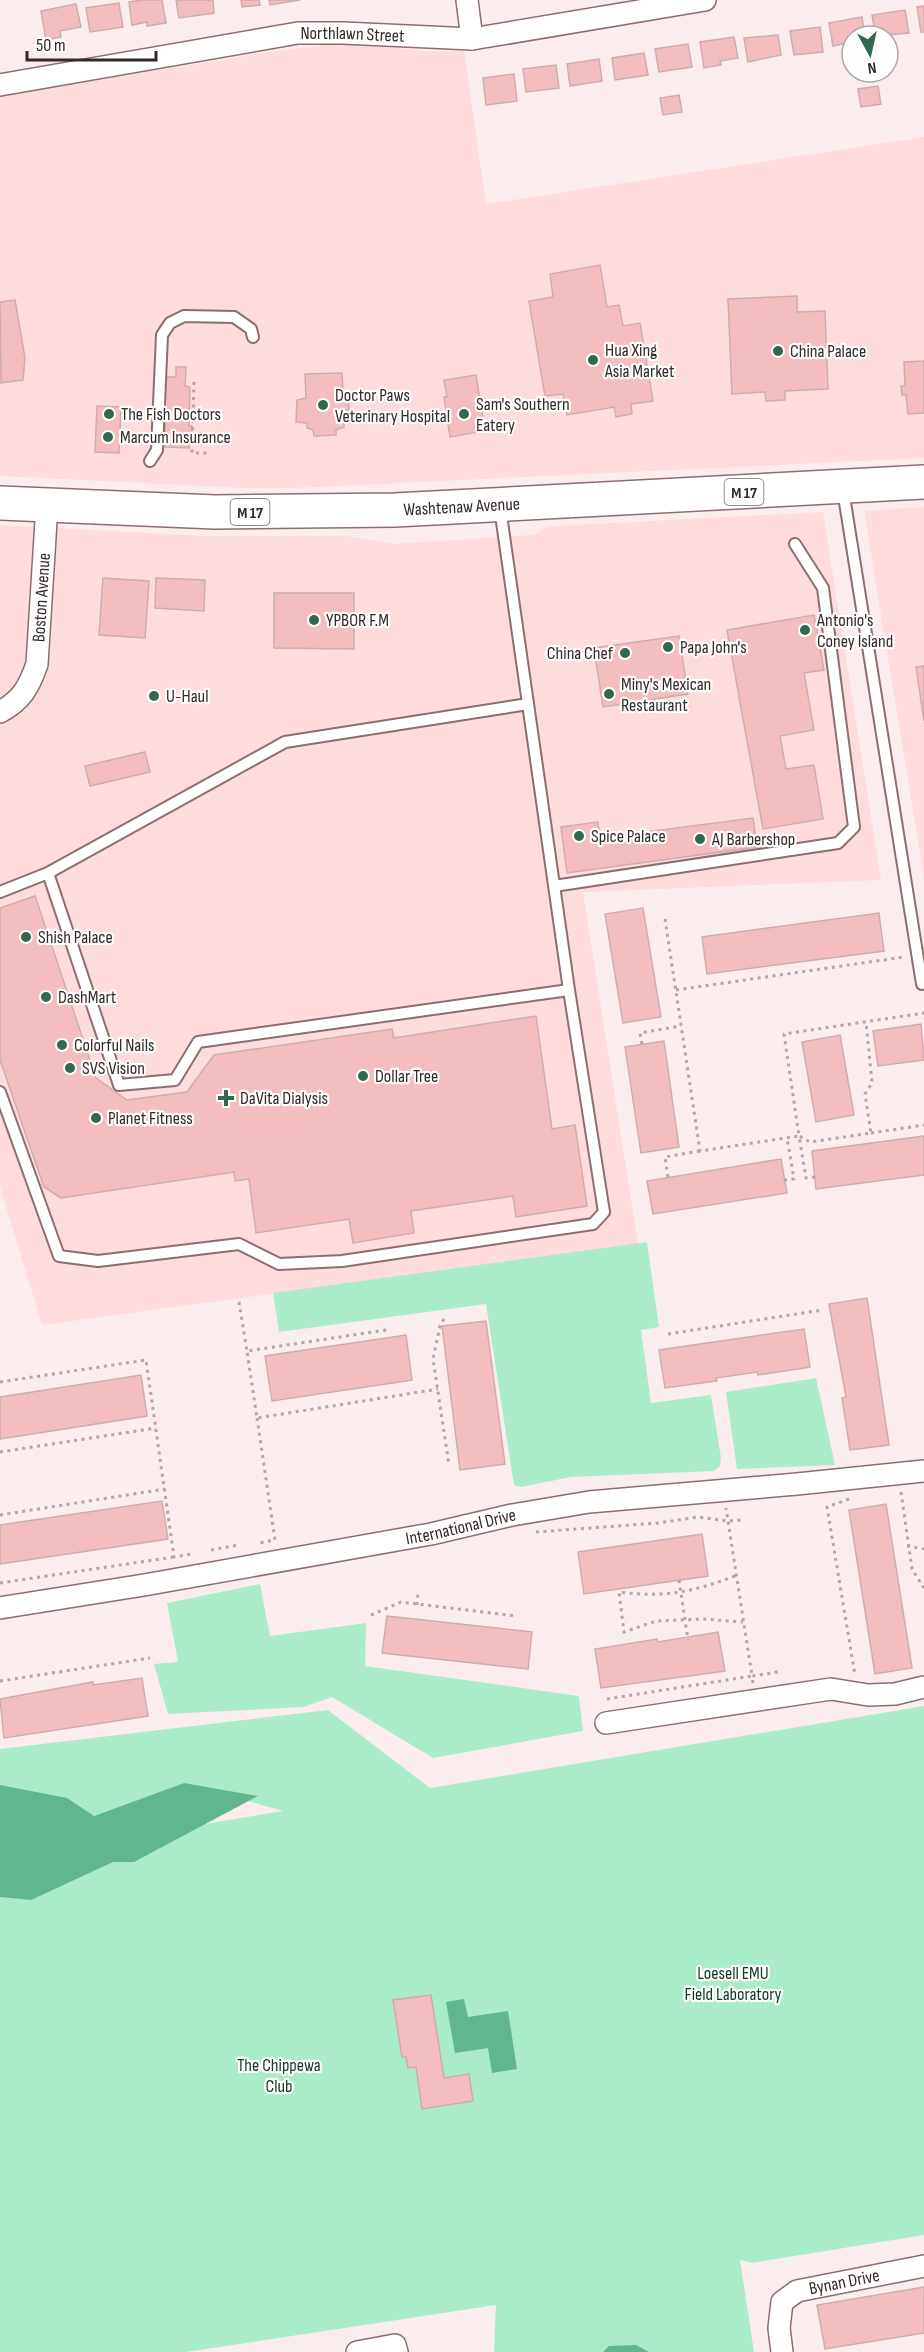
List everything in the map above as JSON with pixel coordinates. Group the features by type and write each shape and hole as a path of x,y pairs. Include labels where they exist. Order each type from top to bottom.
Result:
{"main road":[{"name":"Washtenaw Avenue","path":"0,503 275,512 395,510 924,482"}],"street":[{"path":"466,0 472,39"},
{"name":"Northlawn Street","path":"0,86 298,33 472,39 705,0"},
{"name":"Boston Avenue","path":"0,712 9,707 29,688 37,664 47,504"},
{"name":"International Drive","path":"0,1608 431,1534 512,1515 589,1502 924,1471"},
{"path":"606,1723 831,1689 868,1695 895,1694 924,1687"},
{"name":"Bynan Drive","path":"782,2352 779,2328 782,2302 797,2291 924,2265"},
{"path":"357,2352 395,2345 397,2352"}],"lane":[{"path":"150,461 157,450 162,335 166,328 176,318 184,316 234,317 251,329 253,337"},
{"path":"842,486 922,984"},
{"path":"0,1092 59,1256 98,1261 239,1244 279,1264 342,1260 593,1224 604,1212 569,990 499,505"},
{"path":"554,886 838,843 854,827 823,588 795,544"},
{"path":"0,892 48,873 285,742 528,704"},
{"path":"48,873 119,1085 174,1080 198,1042 569,990"}],"path":[{"path":"194,382 192,453 210,453"},
{"path":"665,919 700,1151"},
{"path":"676,990 904,957 902,945"},
{"path":"815,1177 806,1178 784,1034 924,1014"},
{"path":"866,1022 872,1083 866,1094 871,1133"},
{"path":"642,1044 640,1033 681,1026"},
{"path":"668,1177 665,1157 799,1136 810,1142 924,1125"},
{"path":"784,1180 794,1179 787,1138"},
{"path":"239,1302 275,1540 259,1543"},
{"path":"668,1334 822,1310"},
{"path":"444,1319 440,1326 433,1359 449,1465"},
{"path":"247,1351 386,1330"},
{"path":"0,1382 146,1360 174,1557"},
{"path":"257,1419 438,1389"},
{"path":"0,1452 156,1428"},
{"path":"899,1484 912,1569 924,1588"},
{"path":"0,1515 165,1489"},
{"path":"891,1493 909,1489"},
{"path":"849,1678 855,1678 827,1507 854,1497"},
{"path":"607,1699 752,1676 725,1503"},
{"path":"531,1533 658,1523 698,1517 728,1521 743,1520"},
{"path":"211,1550 238,1545"},
{"path":"907,1546 924,1549"},
{"path":"0,1583 192,1554"},
{"path":"735,1575 701,1589 682,1593 644,1596 619,1592 624,1632 656,1621 743,1622"},
{"path":"679,1580 688,1640"},
{"path":"417,1605 418,1593"},
{"path":"371,1615 401,1602 516,1616"},
{"path":"0,1680 150,1658"},
{"path":"768,1673 778,1671"}],"shaded area":[{"path":"359,44 423,51 464,51 486,204 924,137 924,458 296,488 245,488 0,476 0,96 269,52 322,45"},
{"path":"924,507 924,878 864,511"},
{"path":"823,512 881,880 583,892 638,1244 42,1325 0,1187 0,525 204,536 347,536 392,544 533,535 547,527 557,526"},
{"path":"184,1783 258,1796 134,1862 113,1862 31,1900 0,1897 0,1785 67,1798 94,1816"},
{"path":"464,1999 468,2017 508,2011 517,2069 492,2073 488,2048 455,2053 446,2002"},
{"path":"636,2345 649,2352 603,2352 609,2346"}],"green space":[{"path":"647,1242 659,1327 641,1330 651,1403 711,1395 721,1458 720,1466 714,1471 571,1477 521,1487 514,1485 486,1304 279,1332 273,1293"},
{"path":"816,1378 835,1465 737,1469 726,1392"},
{"path":"260,1584 270,1636 366,1623 365,1666 579,1696 583,1731 433,1758 332,1697 304,1707 168,1714 154,1664 178,1662 167,1603"},
{"path":"924,1706 924,2235 752,2263 740,2260 754,2352 494,2352 496,2305 186,2352 0,2352 0,1858 283,1811 184,1783 94,1816 0,1790 0,1749 328,1710 430,1788"}],"building":[{"path":"162,0 166,23 147,26 147,22 132,25 129,2"},
{"path":"176,0 213,0 214,13 179,18"},
{"path":"241,0 259,0 260,5 242,7"},
{"path":"269,0 300,0 270,5"},
{"path":"119,3 123,27 90,32 86,8"},
{"path":"76,4 81,27 60,31 61,37 46,40 41,11"},
{"path":"924,6 924,32 921,32 917,7"},
{"path":"905,10 909,33 900,34 900,24 874,24 872,15"},
{"path":"862,17 863,24 840,24 840,45 833,46 829,23"},
{"path":"820,27 823,52 794,55 790,31"},
{"path":"778,35 781,55 748,62 744,38"},
{"path":"734,37 738,58 720,61 721,65 704,68 700,42"},
{"path":"688,44 692,67 659,72 655,49"},
{"path":"644,53 648,75 615,80 612,58"},
{"path":"599,59 602,81 570,86 567,64"},
{"path":"556,65 559,88 526,92 523,69"},
{"path":"514,74 517,101 486,105 483,78"},
{"path":"878,86 881,104 861,107 858,89"},
{"path":"679,95 682,112 663,115 660,98"},
{"name":"Hua Xing Asia Market","path":"600,265 607,307 619,305 623,326 640,323 653,401 631,404 632,414 616,417 614,407 567,415 563,394 545,396 529,301 553,297 550,274"},
{"name":"China Palace","path":"797,296 797,312 825,311 828,389 785,391 785,400 766,401 765,392 732,394 728,299"},
{"path":"15,300 25,358 23,380 1,383 0,302"},
{"path":"924,361 924,413 908,414 906,395 902,395 901,386 905,386 904,362"},
{"path":"176,367 186,367 185,386 190,387 189,426 192,426 192,435 189,435 189,448 165,447 165,377 176,377"},
{"name":"Doctor Paws Veterinary Hospital","path":"342,373 343,391 348,391 349,410 343,410 344,427 336,430 336,435 314,436 313,430 307,428 307,423 296,422 297,400 306,398 305,374"},
{"name":"Sam's Southern Eatery","path":"476,375 485,431 450,437 444,380"},
{"path":"97,406 121,407 119,453 95,452"},
{"path":"103,578 149,581 145,638 99,635"},
{"path":"156,578 205,580 204,611 155,608"},
{"name":"YPBOR F.M","path":"274,593 354,593 354,649 274,648"},
{"path":"814,615 824,670 804,673 814,730 780,736 786,769 814,765 823,819 763,829 727,630"},
{"path":"679,636 688,694 603,707 594,648"},
{"path":"924,666 924,721 916,667"},
{"path":"145,752 150,772 90,786 85,766"},
{"path":"753,818 757,847 567,873 561,827 598,822 600,838"},
{"path":"35,896 96,1078 127,1100 187,1092 214,1055 392,1029 394,1038 536,1016 552,1129 575,1125 587,1206 516,1217 513,1196 411,1211 414,1233 353,1243 349,1219 256,1233 249,1179 235,1181 234,1172 61,1198 44,1187 0,1060 0,908"},
{"path":"643,908 661,1017 623,1023 605,914"},
{"path":"879,913 884,951 707,974 702,937"},
{"path":"921,1024 924,1060 878,1066 873,1031"},
{"path":"840,1035 854,1115 816,1122 802,1042"},
{"path":"664,1041 679,1147 641,1153 625,1047"},
{"path":"924,1136 924,1175 816,1189 812,1151"},
{"path":"781,1159 787,1193 653,1214 647,1181"},
{"path":"867,1298 889,1445 850,1450 842,1398 846,1397 829,1304"},
{"path":"486,1321 505,1464 460,1470 442,1326"},
{"path":"804,1329 810,1367 758,1375 757,1372 716,1378 717,1381 665,1388 659,1350"},
{"path":"406,1335 412,1380 272,1401 265,1356"},
{"path":"141,1375 147,1416 0,1439 0,1397"},
{"path":"162,1501 168,1539 0,1564 0,1525"},
{"path":"886,1504 912,1668 875,1674 849,1510"},
{"path":"702,1534 708,1576 584,1594 578,1552"},
{"path":"387,1616 532,1632 528,1669 382,1653"},
{"path":"718,1632 725,1671 601,1688 595,1649"},
{"path":"142,1678 148,1716 4,1738 0,1699 93,1682 93,1685"},
{"path":"431,1995 444,2078 469,2074 473,2101 422,2109 416,2067 408,2068 406,2057 402,2057 393,2000"},
{"path":"924,2287 924,2333 825,2349 817,2305"}],"place":[{"name":"China Palace","path":"778,351"},
{"name":"Hua Xing Asia Market","path":"593,360"},
{"name":"Doctor Paws Veterinary Hospital","path":"323,405"},
{"name":"The Fish Doctors","path":"109,414"},
{"name":"Sam's Southern Eatery","path":"464,414"},
{"name":"Marcum Insurance","path":"108,437"},
{"name":"YPBOR F.M","path":"314,620"},
{"name":"Antonio's Coney Island","path":"805,630"},
{"name":"Papa John's","path":"668,647"},
{"name":"China Chef","path":"625,653"},
{"name":"Miny's Mexican Restaurant","path":"609,694"},
{"name":"U-Haul","path":"154,696"},
{"name":"Spice Palace","path":"579,836"},
{"name":"AJ Barbershop","path":"700,839"},
{"name":"Shish Palace","path":"26,937"},
{"name":"DashMart","path":"46,997"},
{"name":"Colorful Nails","path":"62,1045"},
{"name":"SVS Vision","path":"70,1068"},
{"name":"Dollar Tree","path":"363,1076"},
{"name":"DaVita Dialysis","path":"226,1098"},
{"name":"Planet Fitness","path":"96,1118"}],"park label":[{"name":"Loesell EMU Field Laboratory","path":"733,1983"},
{"name":"The Chippewa Club","path":"279,2075"}]}
